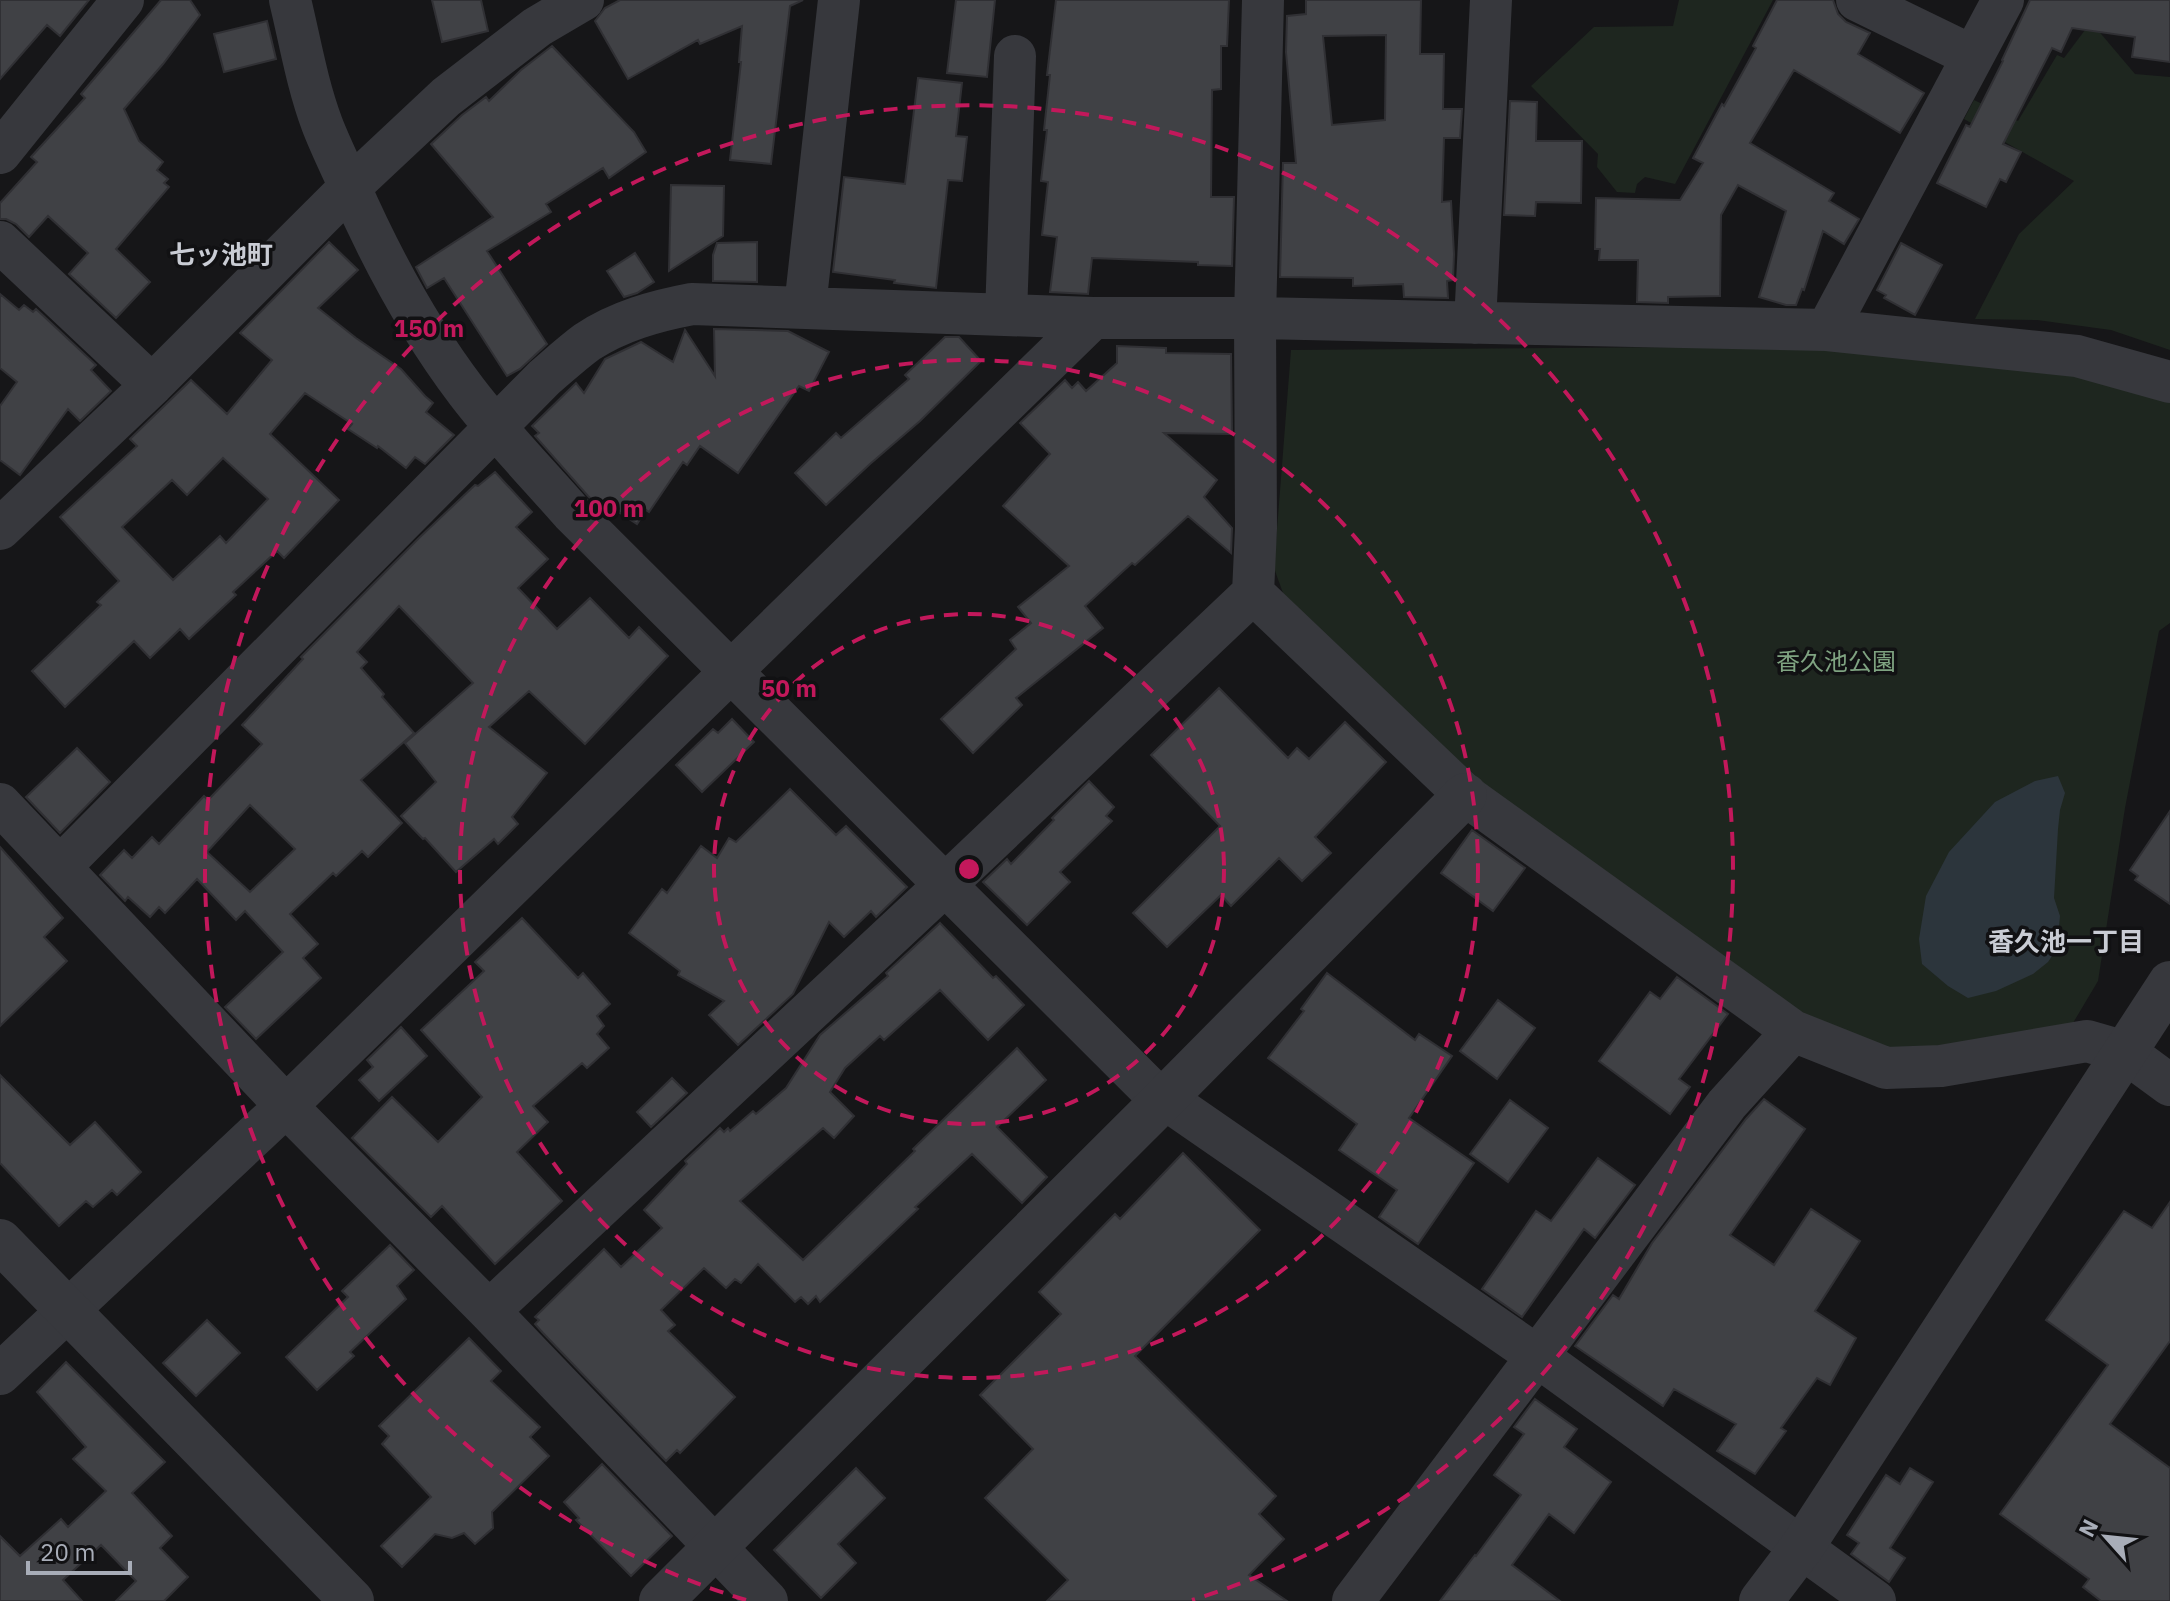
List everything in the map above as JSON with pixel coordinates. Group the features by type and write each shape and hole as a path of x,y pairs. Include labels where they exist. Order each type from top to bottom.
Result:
{"street":[{"path":"0,153 123,0"},
{"path":"290,0 322,123 394,277 440,353 495,427 571,512 1148,1087 1537,1356 1875,1601"},
{"path":"0,529 446,97 537,27 583,0"},
{"path":"805,307 839,0"},
{"path":"489,1311 1253,593 1256,528 1255,318 1263,0"},
{"path":"1475,323 1491,0"},
{"path":"1857,0 1972,56"},
{"path":"1827,330 2003,0"},
{"path":"1006,315 1015,56"},
{"path":"0,242 152,385"},
{"path":"60,867 544,378 587,342 657,310 692,304 1093,318 1255,318 1827,330 2077,356 2170,382"},
{"path":"0,1374 286,1106 1093,318"},
{"path":"1253,593 1465,795 1793,1031 1886,1068 1941,1066 2087,1041 2125,1052 2170,1085"},
{"path":"661,1601 1465,795"},
{"path":"0,804 286,1106 489,1311 767,1601"},
{"path":"1761,1601 1802,1547 2170,983"},
{"path":"1353,1601 1727,1104 1793,1031"},
{"path":"0,1241 352,1601"}],"green space":[{"path":"1679,0 1773,0 1675,184 1645,177 1637,184 1635,193 1617,192 1597,167 1598,154 1531,86 1594,27 1673,26"},
{"path":"2091,22 2135,74 2170,77 2170,350 2111,330 2037,320 1975,319 2019,234 2074,181 1964,119 1974,100 2018,121 2057,55 2064,58"},
{"name":"香久池公園","path":"1798,346 2045,366 2146,390 2170,403 2170,623 2159,631 2125,808 2098,981 2070,1028 1920,1057 1846,1045 1495,808 1292,618 1274,568 1291,350"}],"shaded area":[{"path":"2058,776 2065,793 2058,829 2054,898 2060,916 2054,953 2033,974 1996,991 1968,998 1922,964 1919,939 1926,896 1949,852 1995,802 2035,781"}],"building":[{"path":"0,0 89,0 60,36 47,25 0,79"},
{"path":"161,0 190,0 200,15 124,109 139,141 163,162 157,170 168,179 164,183 169,187 116,249 150,282 116,318 69,274 88,253 48,216 29,237 16,224 0,219 0,203 37,162 31,157 85,98 81,94"},
{"path":"432,0 481,0 488,31 442,42"},
{"path":"620,0 803,0 790,6 771,164 730,160 742,26 700,44 698,40 628,79 595,21 605,8"},
{"path":"956,0 995,0 987,77 947,73"},
{"path":"1056,0 1229,0 1227,46 1221,46 1221,89 1212,90 1211,197 1234,197 1232,266 1092,258 1088,294 1050,292 1057,237 1042,235 1048,182 1041,181 1047,130 1044,130 1050,75 1047,75"},
{"path":"1306,0 1421,0 1420,54 1444,54 1443,109 1462,109 1460,138 1444,138 1442,202 1451,201 1454,254 1453,280 1447,281 1448,298 1404,297 1403,284 1353,286 1353,278 1280,277 1283,163 1296,163 1286,52 1287,16 1306,14","holes":["1386,35 1385,120 1332,125 1323,36"]},
{"path":"1777,0 1833,0 1838,14 1846,22 1870,33 1858,54 1924,93 1900,133 1794,70 1750,143 1834,193 1829,201 1859,219 1844,244 1823,231 1796,305 1759,297 1786,211 1738,185 1721,215 1720,296 1668,297 1668,303 1637,302 1638,260 1599,260 1600,249 1595,249 1596,198 1680,200 1703,163 1693,158 1756,48 1753,46"},
{"path":"2030,0 2170,0 2170,62 2132,57 2135,37 2072,28 2061,52 2052,48 2003,144 2021,152 2006,182 2000,179 1986,207 1937,183 1966,125 1970,127"},
{"path":"267,21 276,59 224,72 214,34"},
{"path":"552,46 634,132 646,152 609,178 603,168 546,204 551,212 487,251 547,344 520,369 507,376 444,278 427,288 416,267 493,217 431,144 486,97 489,101"},
{"path":"918,78 962,83 956,136 967,137 962,181 948,180 936,288 833,272 844,177 905,184"},
{"path":"1510,101 1537,102 1536,141 1582,141 1581,203 1536,202 1535,216 1504,215"},
{"path":"671,185 724,186 723,236 669,271"},
{"path":"329,242 358,270 318,308 401,369 433,403 426,412 454,435 425,464 415,457 406,468 378,446 348,429 352,424 305,393 270,434 339,500 284,558 277,551 189,639 180,629 150,658 134,641 65,707 32,671 101,605 97,602 119,581 60,517 137,446 130,439 191,380 227,414 272,360 240,333","holes":["223,458 268,499 226,543 220,536 173,580 122,527 172,480 187,495"]},
{"path":"757,242 757,282 713,281 713,255 717,243"},
{"path":"1901,243 1942,265 1915,315 1884,298 1886,295 1877,290"},
{"path":"635,253 654,282 624,297 607,271"},
{"path":"0,294 19,310 24,305 33,312 36,309 96,365 91,370 111,391 80,421 68,409 20,475 0,460 0,406 17,382 0,368"},
{"path":"714,329 788,331 829,352 809,391 799,386 738,473 700,446 687,465 683,462 649,512 646,510 637,524 617,511 614,516 588,496 535,436 539,433 532,426 576,383 584,393 605,359 641,342 673,362 685,330 715,376"},
{"path":"945,337 959,337 981,361 920,421 826,505 795,473 836,433 841,438 909,379 905,375"},
{"path":"1117,346 1166,348 1166,353 1231,354 1232,434 1164,433 1217,480 1204,497 1232,528 1231,553 1188,516 1085,606 1103,628 1016,698 1022,705 973,753 941,719 1016,649 1010,640 1031,623 1018,607 1069,566 1003,506 1050,454 1020,423 1065,380 1072,388 1078,382 1086,391 1117,363"},
{"path":"495,472 532,512 516,527 548,559 518,588 557,629 590,598 629,638 639,627 668,656 585,744 529,691 489,727 547,773 512,817 518,824 498,844 494,839 456,872 401,816 436,782 405,743 473,683 399,606 357,652 367,662 361,668 414,733 361,780 402,823 368,857 362,851 336,876 333,873 290,914 318,944 303,958 321,978 256,1039 225,1007 283,952 245,911 236,920 197,879 165,913 159,907 150,917 128,897 125,901 100,875 124,850 132,858 152,837 159,844 204,796 208,800 262,744 242,725 303,659 301,657 419,538 475,485 478,486","holes":["250,805 295,849 250,892 207,852"]},
{"path":"1219,688 1288,758 1297,748 1309,759 1345,722 1386,762 1315,837 1331,853 1302,881 1279,858 1231,906 1221,895 1167,947 1133,913 1220,826 1151,755"},
{"path":"732,719 754,742 702,792 676,765 713,729 718,733"},
{"path":"77,748 110,782 60,833 26,797"},
{"path":"1089,781 1114,807 1106,816 1112,821 1060,872 1070,882 1027,925 983,882 1007,859 1011,864"},
{"path":"790,789 836,835 846,826 907,887 876,917 871,911 844,937 829,922 793,994 738,1045 709,1015 724,1001 678,975 680,971 629,933 662,889 667,893 701,846 717,858 729,838 736,842"},
{"path":"2170,811 2170,904 2135,880 2138,876 2130,870"},
{"path":"1472,830 1525,868 1493,911 1441,873"},
{"path":"0,847 63,918 44,937 67,961 0,1026"},
{"path":"522,918 578,978 583,973 610,1004 597,1016 604,1026 597,1034 609,1048 587,1068 582,1063 533,1106 548,1122 517,1152 562,1201 495,1264 442,1206 431,1217 352,1138 392,1097 438,1142 482,1097 421,1030 484,971 475,962"},
{"path":"940,923 1024,1005 988,1040 940,990 884,1040 880,1036 845,1068 830,1092 854,1116 834,1138 823,1128 740,1201 803,1260 1017,1048 1046,1080 997,1127 1047,1177 1022,1203 972,1154 820,1302 816,1296 808,1304 801,1297 795,1302 758,1264 741,1283 735,1279 726,1288 704,1268 661,1310 675,1325 668,1331 735,1397 680,1453 677,1450 666,1461 543,1333 535,1324 539,1320 535,1317 604,1249 621,1267 662,1228 644,1210 687,1164 685,1161 720,1128 724,1132 728,1128 730,1131 786,1088 820,1035 888,976 886,973"},
{"path":"1327,973 1415,1040 1419,1034 1452,1056 1409,1118 1474,1163 1418,1244 1379,1217 1397,1190 1339,1150 1357,1124 1268,1058 1304,1011 1301,1009"},
{"path":"1677,977 1728,1014 1679,1079 1690,1087 1670,1114 1599,1061 1650,992 1660,999"},
{"path":"1498,1000 1535,1028 1497,1079 1460,1051"},
{"path":"401,1027 427,1056 379,1101 359,1080 373,1067 367,1060"},
{"path":"0,1075 70,1145 95,1122 141,1172 117,1195 112,1190 93,1207 86,1201 59,1226 0,1163"},
{"path":"672,1078 687,1093 651,1127 637,1112"},
{"path":"1764,1099 1805,1129 1730,1235 1774,1265 1811,1209 1860,1241 1815,1311 1856,1338 1830,1385 1817,1378 1781,1428 1786,1431 1755,1474 1717,1451 1736,1424 1674,1389 1663,1406 1575,1346 1613,1295 1619,1299 1652,1243"},
{"path":"1510,1100 1548,1128 1508,1182 1470,1154"},
{"path":"1183,1153 1260,1230 1135,1356 1276,1496 1259,1514 1284,1539 1249,1575 1287,1601 1047,1601 1068,1580 985,1498 1033,1449 980,1395 1061,1314 1039,1292 1115,1214 1120,1219"},
{"path":"1598,1158 1635,1185 1595,1238 1584,1229 1522,1317 1482,1289 1536,1211 1551,1221"},
{"path":"2170,1202 2170,1341 2110,1424 2170,1468 2170,1601 2101,1601 2083,1587 2089,1579 2000,1514 2108,1365 2046,1320 2124,1211 2152,1228"},
{"path":"390,1245 414,1270 397,1286 406,1299 350,1352 354,1356 317,1390 286,1357 348,1297 342,1291"},
{"path":"207,1320 240,1353 196,1396 163,1363"},
{"path":"469,1338 501,1371 491,1381 540,1427 530,1437 549,1456 492,1512 493,1528 475,1544 464,1533 452,1538 435,1534 402,1567 381,1546 431,1497 382,1444 389,1436 379,1426"},
{"path":"66,1362 165,1462 132,1493 172,1536 160,1548 188,1577 164,1601 116,1601 136,1581 101,1545 63,1580 82,1601 0,1601 0,1536 20,1556 61,1519 68,1527 106,1491 73,1459 86,1447 37,1392"},
{"path":"1535,1399 1577,1429 1564,1447 1611,1482 1574,1533 1549,1514 1512,1565 1560,1601 1440,1601 1521,1495 1494,1475 1524,1434 1514,1427"},
{"path":"602,1464 672,1536 631,1576 576,1520 579,1518 564,1502"},
{"path":"856,1468 885,1498 838,1544 856,1563 821,1598 774,1550"},
{"path":"1910,1468 1933,1482 1890,1548 1905,1558 1889,1582 1851,1554 1859,1543 1847,1535 1886,1475 1900,1484"}],"district":[{"name":"七ッ池町","path":"221,254"},
{"name":"香久池一丁目","path":"2066,941"}]}
